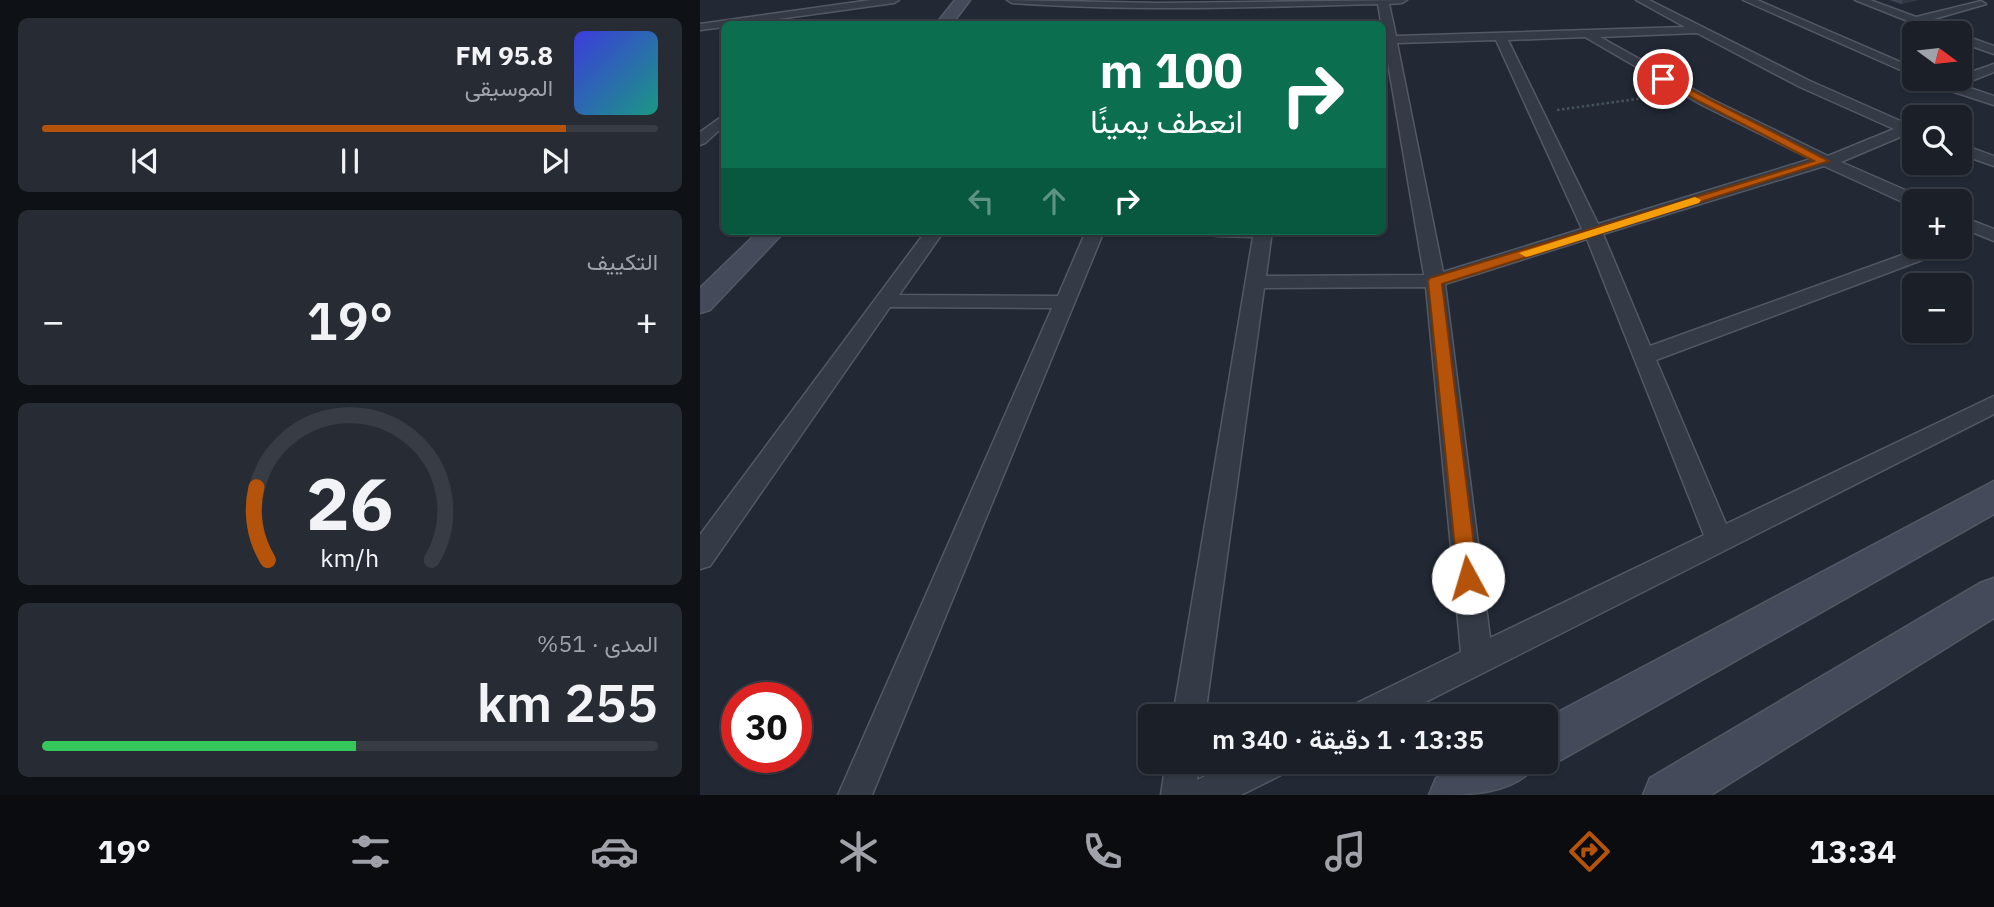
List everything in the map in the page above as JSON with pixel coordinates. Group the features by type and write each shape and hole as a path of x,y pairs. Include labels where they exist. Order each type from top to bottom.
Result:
{"street":[{"path":"743,21 894,0"},
{"path":"946,21 963,0"},
{"path":"962,21 978,0"},
{"path":"1012,0 1075,10 1280,8 1402,0"},
{"path":"1641,0 1805,84 1902,126"},
{"path":"1748,0 1902,67"},
{"path":"1860,0 1912,21"},
{"path":"1383,1 1435,281 1477,659"},
{"path":"1918,21 1976,2 1994,8"},
{"path":"843,18 859,5"},
{"path":"700,27 721,24"},
{"path":"1389,40 1696,30"},
{"path":"1586,33 1688,92 1824,161 1902,195"},
{"path":"1500,35 1593,233 1719,539"},
{"path":"1972,42 1994,50"},
{"path":"1972,76 1994,68"},
{"path":"1965,91 1994,101"},
{"path":"700,140 721,122"},
{"path":"1255,282 1435,281 1842,157 1902,133"},
{"path":"1972,153 1994,161"},
{"path":"700,279 745,235"},
{"path":"700,304 769,235"},
{"path":"700,557 932,235"},
{"path":"855,795 1093,235"},
{"path":"1191,704 1262,235"},
{"path":"1644,356 1907,259"},
{"path":"886,301 1065,302"},
{"path":"1388,704 1994,404"},
{"path":"1558,737 1994,496"},
{"path":"1667,795 1994,596"},
{"path":"1178,795 1181,774"},
{"path":"1205,795 1247,774"},
{"path":"1453,795 1491,774"}],"path":[{"path":"1537,113 1688,92"}],"slow traffic":[{"path":"1526,253 1695,200"}],"route":[{"path":"1468,578 1435,281 1824,161 1663,79"}]}
